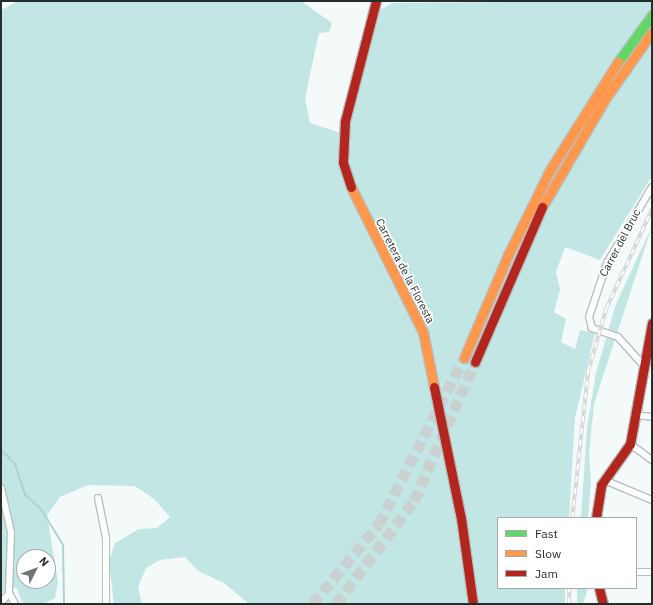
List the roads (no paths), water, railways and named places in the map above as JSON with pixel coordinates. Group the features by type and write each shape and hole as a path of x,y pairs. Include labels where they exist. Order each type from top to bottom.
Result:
{"main road":[{"name":"Carretera de la Floresta","path":"376,1 345,121 343,162 356,202 423,332 462,518 473,604"},
{"path":"464,358 508,255 550,170 590,102 652,15"},
{"path":"475,362 545,201 605,99 652,32"},
{"path":"596,517 604,480 630,444 634,415 648,366 652,323"},
{"path":"599,589 603,604"}],"street":[{"name":"Carrer del Bruc","path":"648,366 618,337 592,328 589,317 607,263 652,187"},
{"path":"634,415 652,417"},
{"path":"630,444 652,460"},
{"path":"604,480 652,500"},
{"path":"1,488 11,532 9,593 15,604"},
{"path":"98,498 106,538 106,604"},
{"path":"637,572 652,572"},
{"path":"1,603 9,593"}],"waterway":[{"path":"1,450 15,464 25,495 41,509 63,545 64,604"}],"tunnel":[{"path":"312,604 379,524 464,358"},
{"path":"336,604 414,501 475,362"}],"railway":[{"path":"572,517 588,371 606,309 652,209"},
{"path":"569,589 569,604"}]}
